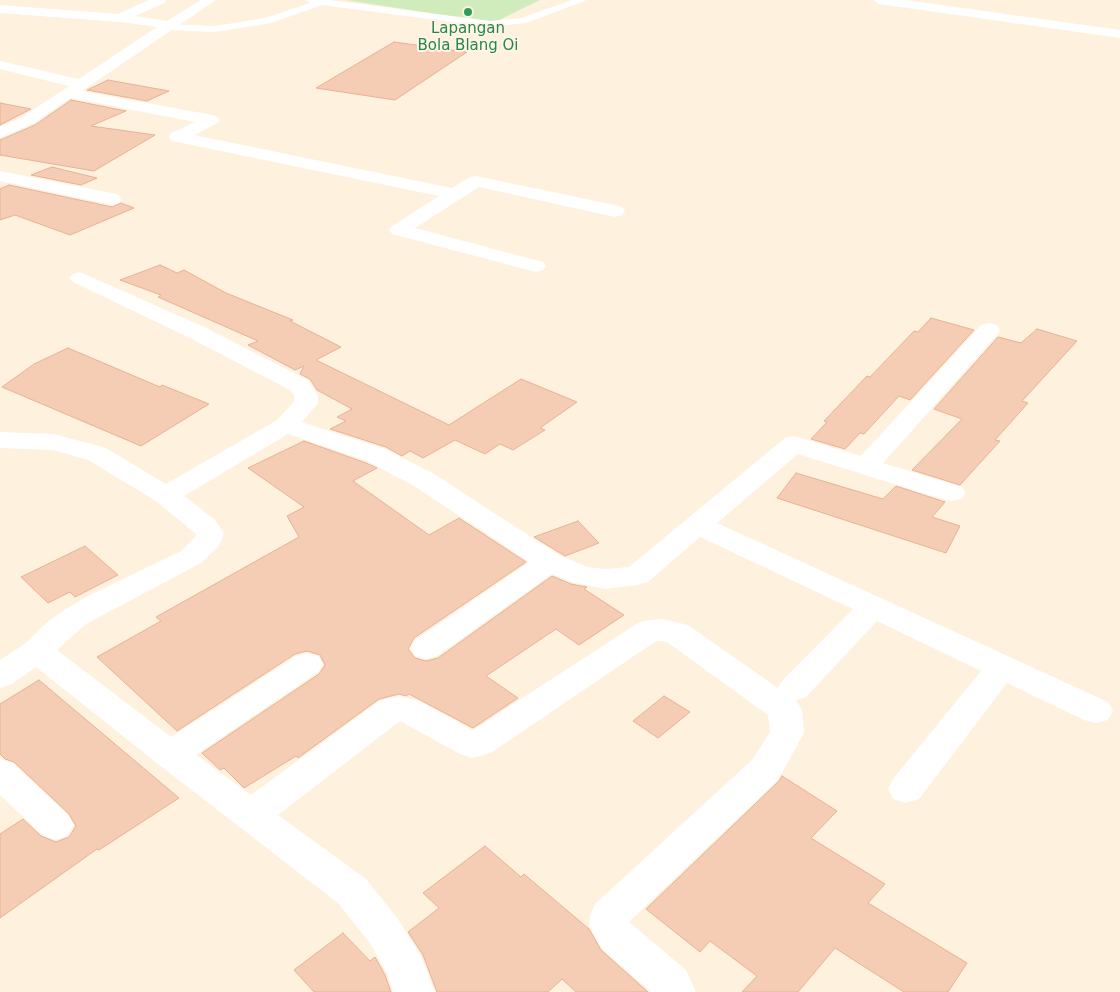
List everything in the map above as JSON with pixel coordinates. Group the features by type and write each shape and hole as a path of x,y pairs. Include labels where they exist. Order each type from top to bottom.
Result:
{"street":[{"path":"120,18 160,0"},
{"path":"0,133 28,120 167,26 210,0"},
{"path":"879,0 1120,34"},
{"path":"0,9 120,18 167,26"},
{"path":"0,24 43,12"},
{"path":"0,65 74,88 212,120 177,138 455,194"},
{"path":"0,176 112,199"},
{"path":"536,266 399,230 476,181 615,211"},
{"path":"80,278 196,332 299,385 306,395 306,403 286,425 166,495"},
{"path":"866,466 989,330"},
{"path":"286,425 384,459 424,480 549,562 605,580 638,575 794,444 952,493"},
{"path":"0,440 54,442 97,454 166,495 205,526 210,534 210,540 204,548 191,557 75,617 37,651 0,676"},
{"path":"698,525 1096,711"},
{"path":"426,648 549,562"},
{"path":"794,689 873,607"},
{"path":"251,815 391,710 399,708 406,710 455,738 472,745 480,743 649,631 662,630 676,633 785,710 787,733 765,770 610,915 609,926 616,936 671,983 675,992"},
{"path":"37,651 352,892 384,931 406,969 414,992"},
{"path":"170,754 307,664"},
{"path":"906,789 1002,667"},
{"path":"0,773 56,825"}],"lane":[{"path":"167,26 222,28 273,19 316,1 490,24 522,21 582,0"}],"green space":[{"name":"Lapangan Bola Blang Oi","path":"346,0 540,0 493,23"}],"building":[{"path":"394,42 467,52 395,100 316,88"},
{"path":"108,80 169,91 147,101 87,90"},
{"path":"71,100 126,111 91,126 155,135 94,171 0,155 0,140 35,125"},
{"path":"0,103 31,109 0,125"},
{"path":"52,167 97,178 81,185 31,175"},
{"path":"9,185 112,207 121,203 134,208 70,235 15,215 0,220 0,189"},
{"path":"160,265 177,273 184,270 226,293 293,320 290,321 341,347 316,360 449,425 521,379 577,402 540,428 545,430 513,450 500,444 485,454 455,440 423,458 410,451 402,456 386,447 330,429 346,421 337,417 352,409 317,390 310,379 300,374 304,366 295,370 248,345 258,341 158,297 161,295 120,280"},
{"path":"931,318 974,330 910,400 899,396 864,434 860,433 845,449 811,439 827,422 824,421 867,376 870,377 914,331 918,332"},
{"path":"1037,329 1077,341 1022,401 1028,403 995,440 1000,441 960,485 912,470 962,419 934,409 998,337 1021,343"},
{"path":"68,348 160,387 162,385 209,404 141,446 2,387 34,364"},
{"path":"304,441 377,468 353,481 429,535 459,518 526,562 414,638 408,649 415,658 426,661 438,658 552,576 571,584 587,587 584,589 624,615 579,645 556,629 486,676 518,698 473,728 409,694 406,696 399,694 379,699 298,758 296,756 244,788 224,768 220,770 202,753 319,674 325,665 320,655 307,651 295,654 177,731 97,657 161,621 156,617 299,537 287,516 304,507 248,468"},
{"path":"796,473 883,499 896,486 945,502 932,517 960,526 946,553 777,498"},
{"path":"578,521 599,543 565,556 534,537"},
{"path":"85,546 118,575 75,597 70,592 48,603 21,577"},
{"path":"39,680 179,798 99,850 97,849 0,918 0,834 23,819 41,836 56,842 69,837 76,826 69,814 14,762 5,759 0,754 0,704"},
{"path":"664,696 690,712 658,738 633,721"},
{"path":"782,776 837,811 811,838 885,884 868,903 967,963 948,992 904,992 835,948 798,992 742,992 757,976 710,941 700,952 646,909"},
{"path":"485,846 521,877 524,874 589,929 601,950 648,992 576,992 562,979 548,992 437,992 423,955 408,932 439,908 423,893"},
{"path":"343,933 370,961 375,957 385,975 391,992 314,992 294,970"}],"place":[{"name":"Lapangan Bola Blang Oi","path":"468,12"}]}
